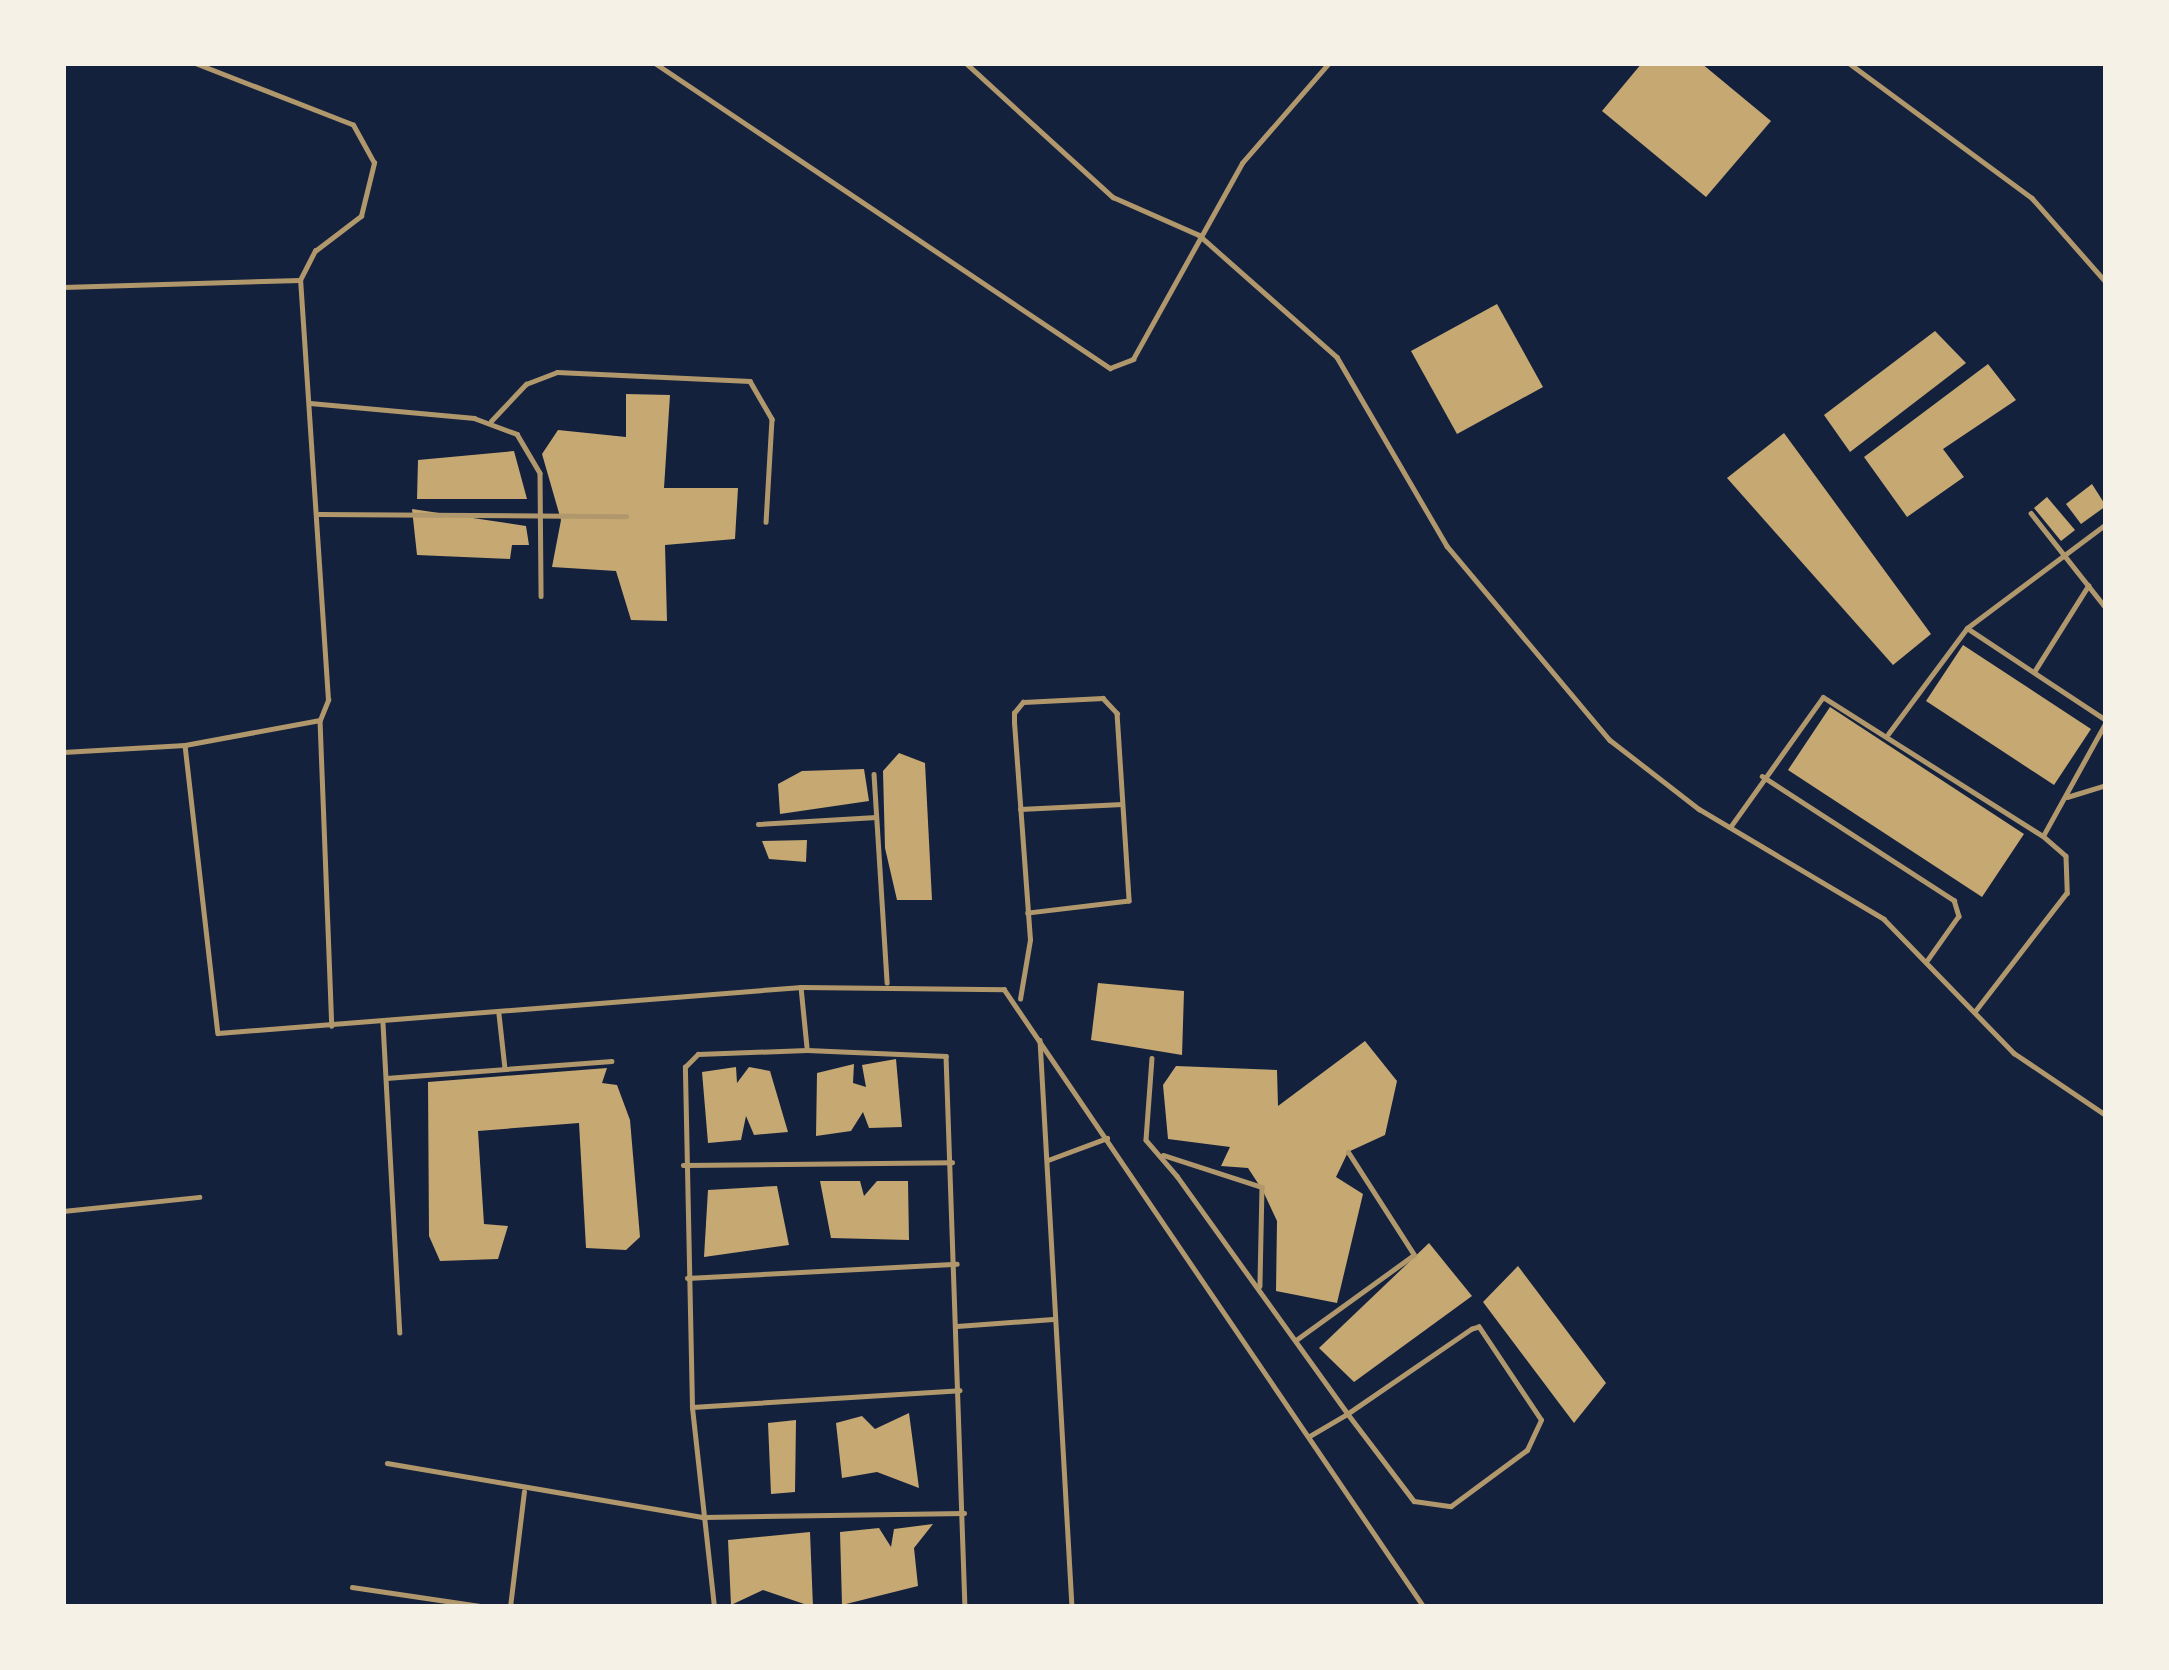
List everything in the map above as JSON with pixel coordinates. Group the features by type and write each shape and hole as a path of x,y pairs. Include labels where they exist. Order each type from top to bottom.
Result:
{"lane":[{"path":"194,63 353,124 374,163 361,216 316,251 300,280 331,680 320,720 332,1028"},
{"path":"655,63 1097,366 1133,358 1199,236 1264,134 1329,63"},
{"path":"966,63 1113,197 1199,236 1337,357 1448,546 1610,740 1730,826 1843,890 1927,961 1975,1012 2106,1115"},
{"path":"1849,63 2032,198 2106,282"},
{"path":"63,287 300,280"},
{"path":"491,421 526,384 557,372 750,380 772,419 766,522"},
{"path":"310,403 491,421 537,457 541,596"},
{"path":"2031,513 2106,608"},
{"path":"318,514 626,516"},
{"path":"1887,735 1967,628 2106,524"},
{"path":"2034,673 2088,586"},
{"path":"1967,628 2106,721 2043,836"},
{"path":"1019,1001 1028,913 1017,706 1093,696 1117,713 1125,907 1028,913"},
{"path":"1730,826 1814,699 1887,735 2043,836 2066,856 2067,893 1975,1012"},
{"path":"63,752 184,745 320,720"},
{"path":"184,745 218,1033 383,1024 800,987 988,984 1019,1001 1424,1607"},
{"path":"874,773 887,986"},
{"path":"1762,776 1954,900 1959,916 1927,961"},
{"path":"2065,797 2106,785"},
{"path":"1020,809 1124,804"},
{"path":"758,824 876,817"},
{"path":"800,987 807,1050"},
{"path":"499,1014 505,1069"},
{"path":"383,1024 400,1333"},
{"path":"1040,1034 1072,1607"},
{"path":"714,1607 692,1407 683,1166 690,1059 807,1050 946,1056 957,1264 965,1607"},
{"path":"1152,1058 1145,1132 1157,1154 1348,1414 1430,1510 1527,1450 1540,1420 1479,1327 1348,1414 1309,1437"},
{"path":"386,1078 611,1061"},
{"path":"1048,1160 1107,1138"},
{"path":"1296,1341 1414,1255 1348,1152"},
{"path":"1157,1154 1262,1187 1259,1290"},
{"path":"683,1166 952,1162"},
{"path":"63,1211 199,1197"},
{"path":"687,1278 957,1264"},
{"path":"957,1326 1055,1319"},
{"path":"692,1407 959,1390"},
{"path":"387,1463 524,1492 703,1517 964,1513"},
{"path":"509,1607 524,1492"},
{"path":"352,1587 487,1607"}],"building":[{"path":"1642,63 1701,63 1771,121 1706,197 1602,111"},
{"path":"1497,304 1543,387 1457,434 1411,351"},
{"path":"1935,331 1966,363 1850,452 1824,415"},
{"path":"1988,364 2016,400 1943,449 1964,477 1907,517 1864,457"},
{"path":"626,394 670,395 664,488 738,488 735,539 665,545 667,621 631,620 616,571 552,567 561,520 542,454 558,430 626,437"},
{"path":"1784,433 1931,634 1893,665 1727,478"},
{"path":"514,451 527,499 417,499 418,460"},
{"path":"2092,484 2106,506 2081,524 2066,504"},
{"path":"2047,497 2075,530 2061,541 2034,508"},
{"path":"412,509 526,526 529,545 512,545 510,559 417,555"},
{"path":"1963,645 2091,729 2054,785 1926,701"},
{"path":"1830,707 2024,834 1982,897 1788,770"},
{"path":"899,753 925,763 932,900 897,900 885,848 883,771"},
{"path":"864,769 869,801 780,814 778,784 802,771"},
{"path":"807,840 806,862 769,859 762,841"},
{"path":"1098,983 1184,991 1182,1055 1091,1040"},
{"path":"1365,1041 1397,1081 1385,1135 1348,1152 1336,1177 1363,1194 1337,1303 1276,1291 1277,1221 1263,1191 1248,1168 1221,1166 1230,1147 1168,1139 1163,1085 1176,1066 1277,1070 1278,1106"},
{"path":"896,1059 902,1127 869,1128 863,1112 851,1131 816,1136 817,1073 854,1064 853,1083 866,1087 862,1065"},
{"path":"736,1067 737,1083 749,1067 770,1071 788,1132 754,1135 746,1116 741,1140 708,1143 702,1072"},
{"path":"607,1068 602,1083 617,1085 630,1120 640,1237 626,1250 586,1248 579,1123 478,1131 484,1224 508,1226 498,1259 440,1261 429,1236 428,1082"},
{"path":"820,1181 860,1181 864,1196 877,1181 908,1181 909,1240 831,1238"},
{"path":"777,1186 789,1245 704,1257 708,1190"},
{"path":"1429,1243 1472,1296 1354,1382 1319,1348"},
{"path":"1518,1266 1606,1383 1574,1423 1483,1302"},
{"path":"909,1413 919,1488 877,1472 842,1478 836,1423 862,1416 875,1429"},
{"path":"796,1420 795,1492 771,1494 768,1423"},
{"path":"933,1524 914,1548 918,1586 842,1605 840,1532 879,1528 891,1547 894,1529"},
{"path":"810,1532 813,1607 763,1590 731,1605 728,1540"}]}
